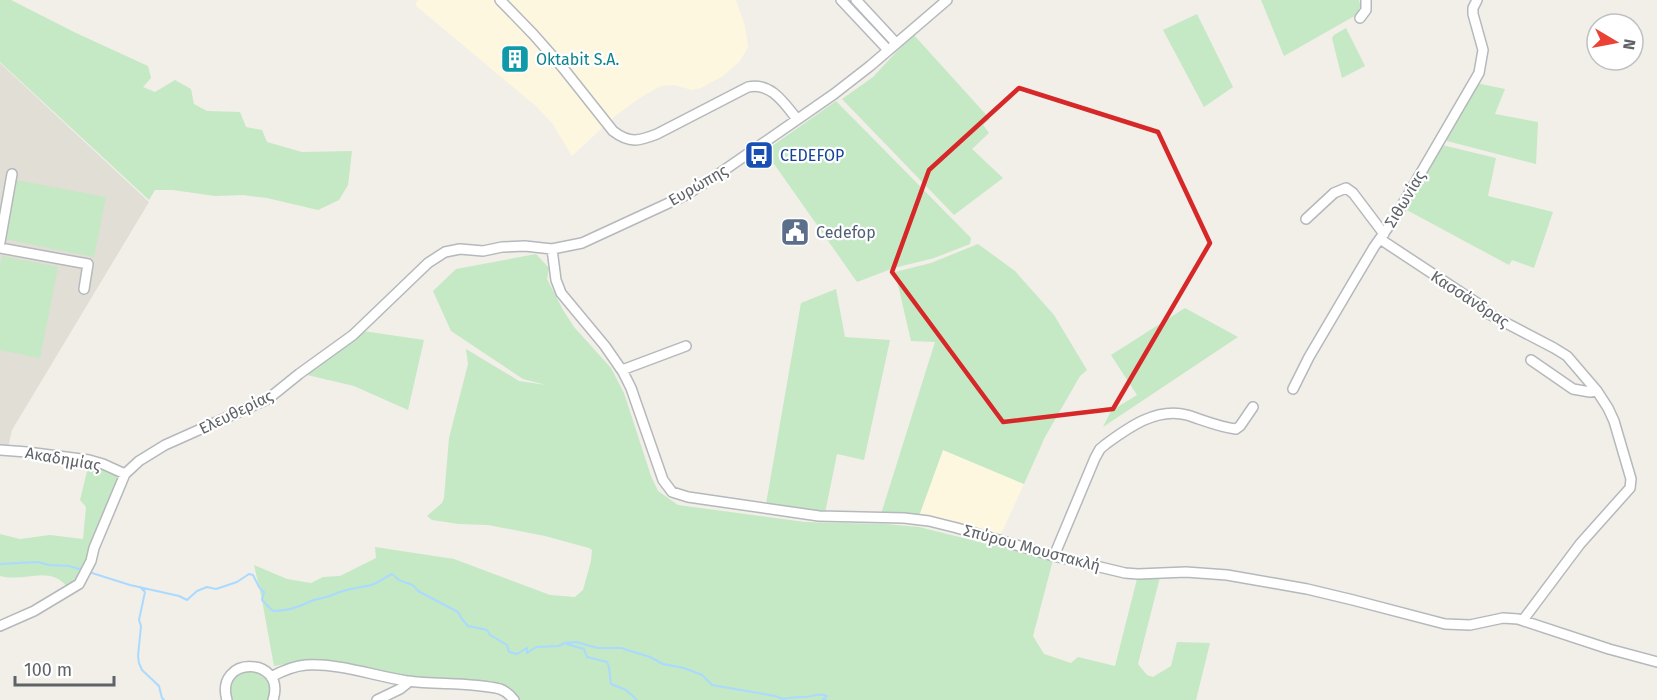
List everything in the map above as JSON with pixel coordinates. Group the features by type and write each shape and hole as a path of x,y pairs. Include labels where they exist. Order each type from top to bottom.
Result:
{"street":[{"path":"500,0 563,68 620,137 633,141 643,140 748,87 755,86 772,91 797,119"},
{"path":"841,0 892,47"},
{"path":"856,0 892,47"},
{"name":"Ευρώπης","path":"552,249 582,243 686,195 834,94 947,0"},
{"path":"1360,18 1366,10 1366,0"},
{"name":"Σιθωνίας","path":"1293,389 1309,357 1479,74 1483,50 1473,14 1477,0"},
{"path":"0,242 12,174"},
{"name":"Κασσάνδρας","path":"1306,219 1334,193 1346,188 1353,193 1382,237 1480,305 1487,313 1567,357 1597,392 1614,421 1631,479 1630,488 1581,544 1523,620"},
{"name":"Ελευθερίας","path":"0,626 34,611 79,584 91,561 94,548 125,474 139,461 165,445 268,399 353,335 428,262 445,252 460,249 483,251 525,246 552,249"},
{"path":"0,248 88,264 84,289"},
{"name":"Σπύρου Μουστακλή","path":"552,249 556,280 561,293 622,370 631,388 663,480 672,492 688,497 819,516 895,517 929,521 1125,573 1209,573 1284,585 1445,624 1476,624 1505,618 1523,620 1609,649 1657,662"},
{"path":"622,370 686,346"},
{"path":"1531,360 1573,389 1581,392 1597,392"},
{"path":"1054,556 1095,458 1106,444 1147,418 1162,413 1185,415 1237,429 1253,407"},
{"name":"Ακαδημίας","path":"0,450 89,460 125,474"},
{"path":"227,700 225,693 230,676 237,669 249,666 265,670 271,677 275,687 274,700"},
{"path":"271,677 292,667 331,666 410,681 502,690 514,700"},
{"path":"376,700 400,689 410,681"}],"highlighted area":[{"path":"1019,88 1158,132 1210,243 1113,409 1003,422 892,272 929,170"}],"shaded area":[{"path":"418,0 736,0 745,26 748,47 740,61 723,76 701,88 692,90 674,85 661,86 641,97 615,116 572,156 552,123 537,107 415,5"},
{"path":"0,63 149,202 12,430 8,448 0,448"},
{"path":"943,450 1024,484 1000,536 919,516"}],"green space":[{"path":"0,0 11,0 148,66 151,78 143,87 155,92 175,80 191,89 194,104 207,111 240,112 246,127 262,130 267,142 302,152 352,151 348,185 339,200 318,210 267,198 243,195 215,196 173,190 155,190 149,200 0,62"},
{"path":"1261,0 1359,0 1361,8 1358,14 1284,56"},
{"path":"1197,14 1233,87 1204,107 1163,30"},
{"path":"1346,28 1365,66 1342,78 1332,38"},
{"path":"913,34 990,119 983,125 989,133 972,149 1003,178 954,215 842,99 873,77"},
{"path":"1476,83 1505,89 1495,114 1538,122 1536,164 1447,141 1445,136"},
{"path":"836,101 971,238 970,244 857,282 765,151"},
{"path":"1442,145 1496,158 1488,196 1553,212 1534,268 1512,260 1509,265 1403,208"},
{"path":"16,180 106,197 94,257 4,239"},
{"path":"978,244 1015,271 1054,315 1087,370 1080,376 1045,437 1024,484 943,450 919,516 881,514 935,342 911,341 895,272 931,263"},
{"path":"536,254 549,268 547,279 563,310 574,327 611,368 624,393 658,491 678,505 805,522 919,527 1053,560 1033,636 1044,654 1071,663 1078,657 1115,666 1137,579 1160,577 1138,664 1147,675 1153,677 1171,666 1177,642 1210,643 1196,700 519,700 508,691 296,662 274,666 254,565 287,579 311,583 323,577 340,576 376,558 375,547 454,559 550,595 575,597 583,590 591,561 592,550 589,548 545,536 488,525 432,520 427,516 442,503 444,498 449,438 468,364 466,349 519,381 546,385 523,379 451,331 433,291 456,269"},
{"path":"2,256 58,267 40,358 0,350"},
{"path":"836,289 845,337 890,340 864,460 837,454 825,513 766,504 801,303"},
{"path":"1185,308 1238,337 1103,427 1111,411 1137,395 1111,355"},
{"path":"363,331 424,340 408,410 354,386 303,374"},
{"path":"89,463 114,474 118,478 118,483 83,574 69,589 62,581 46,575 10,578 0,576 0,534 20,539 50,535 83,539 86,507 80,500"},
{"path":"247,668 267,678 270,686 269,700 230,700 228,691 233,676"}],"waterway":[{"path":"0,564 38,562 82,570"},
{"path":"92,573 187,600 197,591 207,587 216,589 237,582 249,574 253,575 264,592 262,600 273,611 291,609 344,590 371,585 392,574 458,612 468,626 487,630 490,635 507,645 509,652 517,654 527,648 527,653 536,647 576,642 598,648 621,648 650,657 663,664 684,668 702,675 712,685 783,699 823,695 827,696 823,699 826,700"},
{"path":"140,587 145,592 139,620 141,626 139,663 142,670 159,686 164,700"},
{"path":"567,644 584,649 587,657 607,662 611,684 626,690 637,700"}],"place":[{"name":"Oktabit S.A.","path":"515,59"},
{"name":"CEDEFOP","path":"759,155"},
{"name":"Cedefop","path":"795,232"}]}
